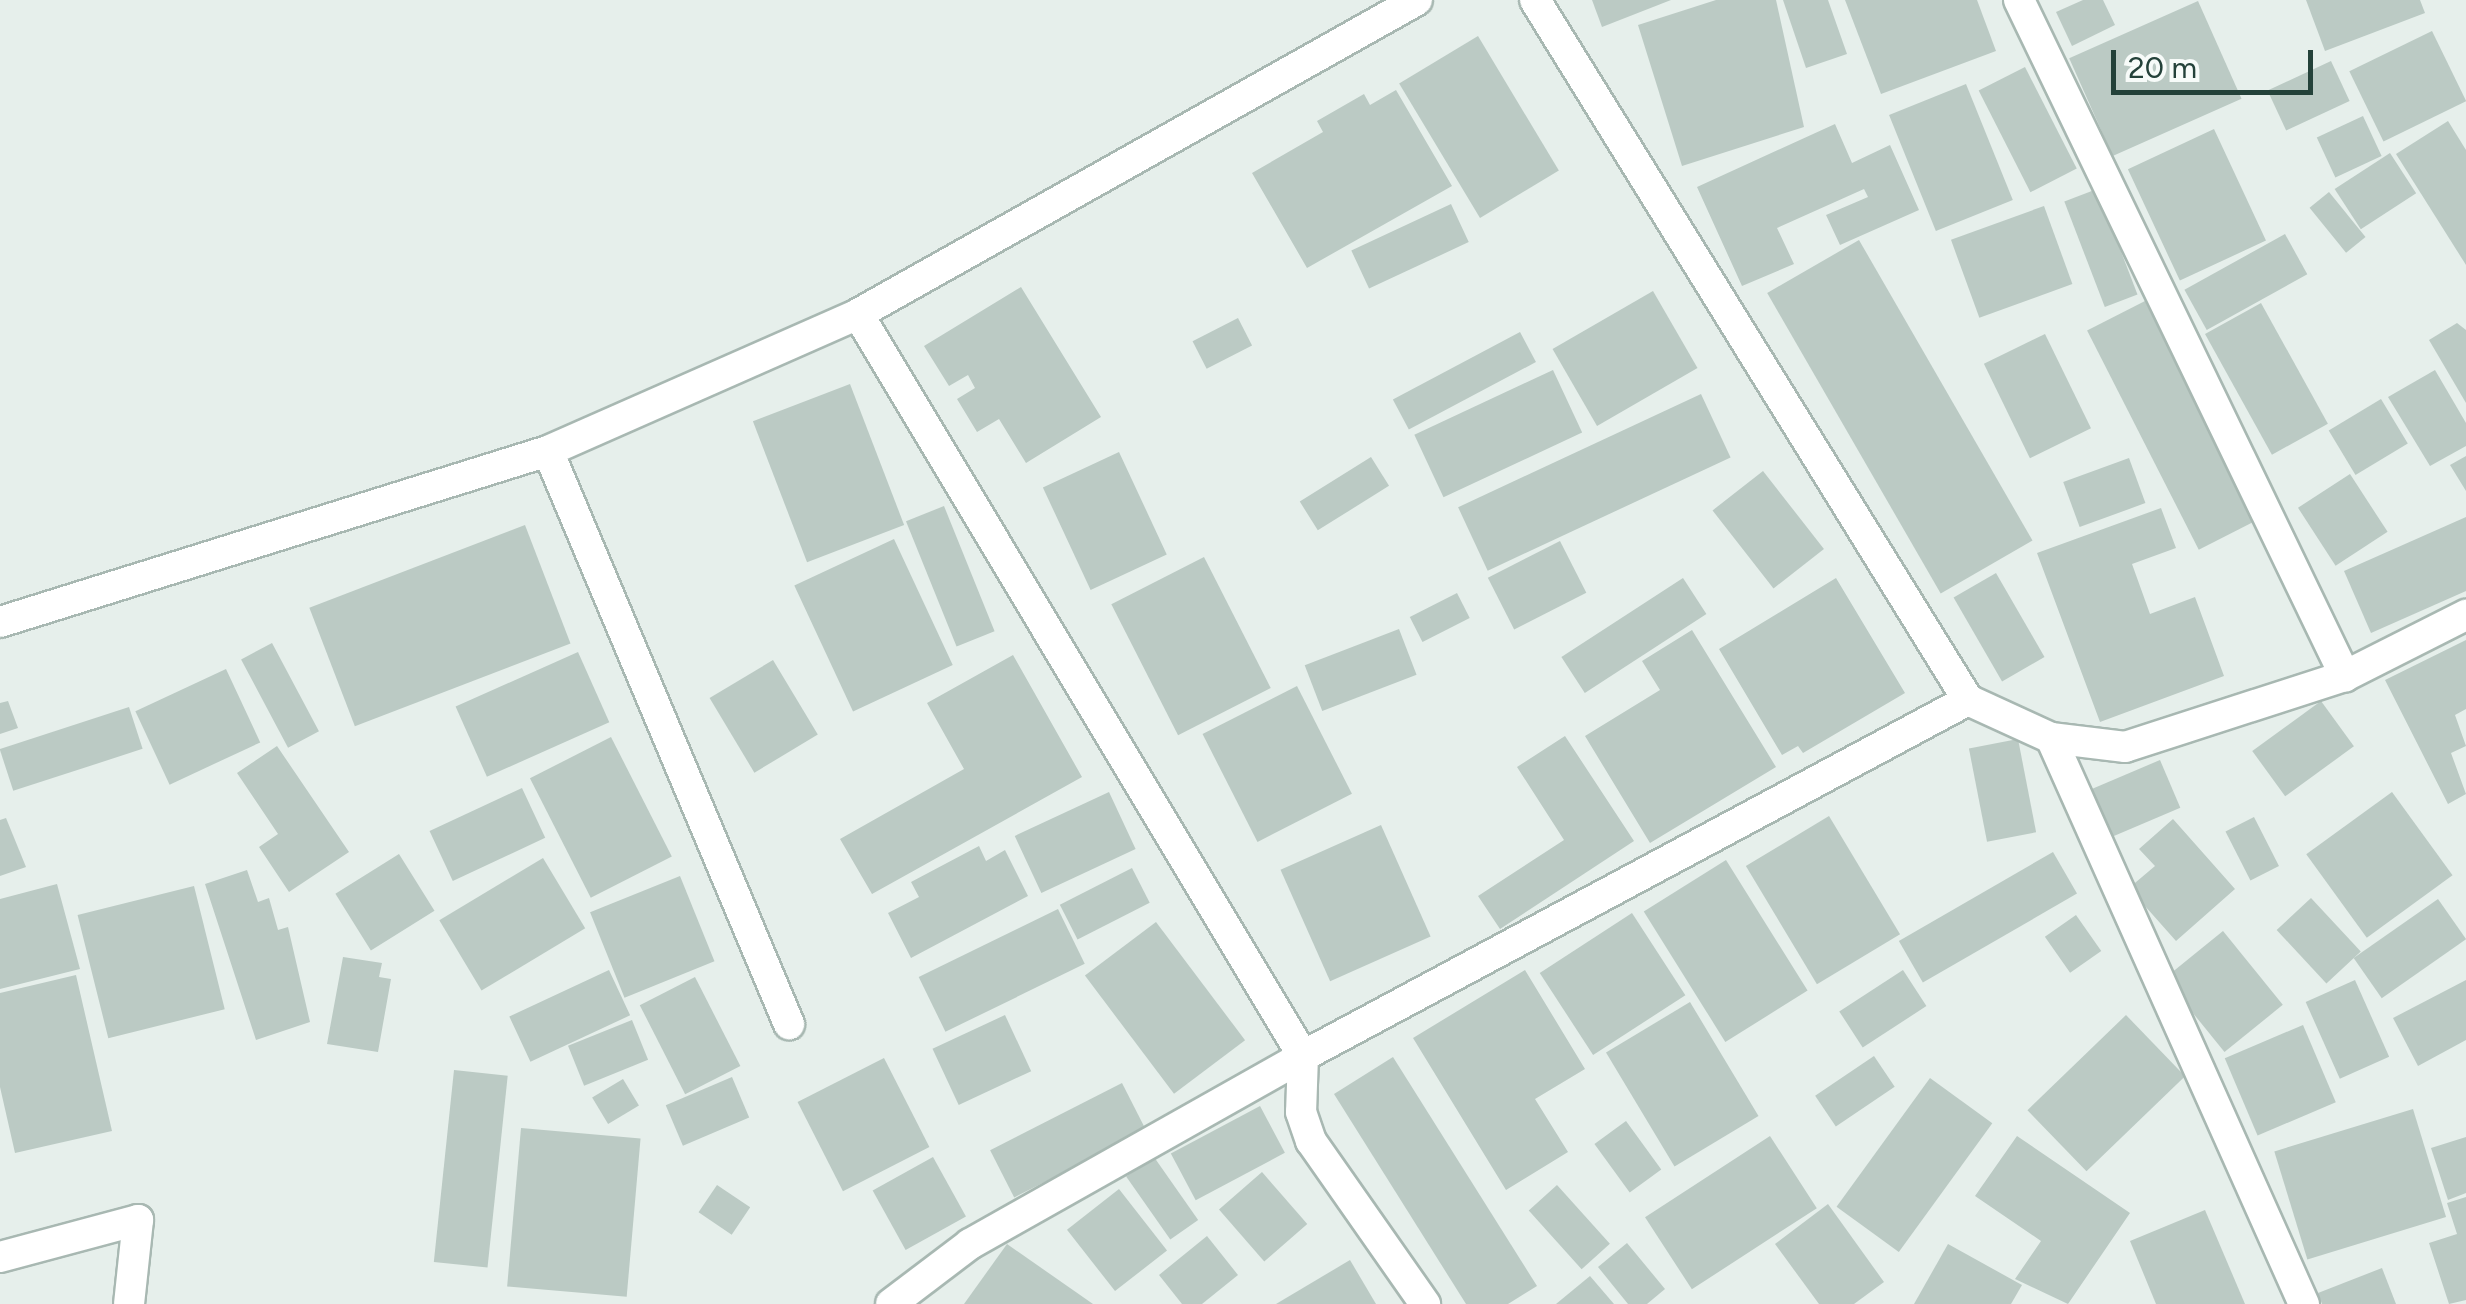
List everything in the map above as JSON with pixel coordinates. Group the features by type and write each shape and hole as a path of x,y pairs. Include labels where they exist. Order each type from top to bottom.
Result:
{"street":[{"path":"0,622 548,451 858,314 1417,0"},
{"path":"1534,0 1968,700 2051,738 2125,747 2345,676 2466,615"},
{"path":"2018,0 2345,676"},
{"path":"858,314 1303,1056 1311,1141 1425,1304"},
{"path":"548,451 789,1024"},
{"path":"891,1304 970,1244 1303,1056 1968,700"},
{"path":"2051,738 2304,1304"},
{"path":"0,1257 138,1220 129,1304"}],"building":[{"path":"1592,0 1671,0 1602,27"},
{"path":"1716,0 1776,0 1804,127 1682,166 1638,25"},
{"path":"1783,0 1828,0 1847,54 1806,68"},
{"path":"1845,0 1977,0 1996,51 1881,94"},
{"path":"2083,0 2103,0 2115,25 2072,46 2056,12"},
{"path":"2306,0 2420,0 2425,13 2325,51"},
{"path":"2198,1 2242,99 2113,156 2069,58"},
{"path":"2432,31 2466,101 2384,141 2349,71"},
{"path":"1478,36 1559,171 1480,218 1399,83"},
{"path":"2331,61 2350,101 2286,130 2268,91"},
{"path":"2025,67 2077,169 2030,192 1979,91"},
{"path":"1966,84 2013,200 1936,231 1889,115"},
{"path":"1396,90 1452,186 1307,268 1252,173 1323,132 1317,121 1364,94 1370,105"},
{"path":"2363,116 2382,156 2335,177 2317,138"},
{"path":"2448,121 2466,150 2466,265 2396,154"},
{"path":"1835,124 1852,163 1890,145 1919,210 1840,245 1826,215 1868,197 1864,189 1777,228 1794,264 1742,286 1697,187"},
{"path":"2214,129 2266,240 2180,281 2128,169"},
{"path":"2390,153 2416,193 2361,229 2335,189"},
{"path":"2097,189 2137,294 2105,307 2064,202"},
{"path":"2329,192 2366,237 2346,253 2310,208"},
{"path":"1451,204 1469,242 1369,289 1351,250"},
{"path":"2044,206 2072,284 1979,318 1951,240"},
{"path":"2285,234 2307,274 2207,330 2184,290"},
{"path":"1859,240 2032,541 1941,594 1767,293"},
{"path":"1021,287 1101,417 1026,463 999,419 977,432 957,399 975,388 968,375 949,386 924,346"},
{"path":"1653,291 1698,368 1597,426 1553,349"},
{"path":"2145,301 2257,520 2199,550 2087,331"},
{"path":"2261,303 2328,424 2272,455 2205,334"},
{"path":"1238,318 1252,346 1207,369 1193,341"},
{"path":"2457,323 2466,330 2466,403 2429,340"},
{"path":"1520,332 1536,362 1409,430 1393,400"},
{"path":"2045,334 2091,428 2030,458 1984,364"},
{"path":"1553,370 1582,433 1443,497 1414,435"},
{"path":"2435,370 2466,423 2466,446 2430,466 2388,397"},
{"path":"850,384 904,525 807,562 753,421"},
{"path":"1701,394 1731,457 1488,571 1458,507"},
{"path":"2381,399 2408,444 2355,475 2329,430"},
{"path":"1119,452 1167,554 1091,590 1043,487"},
{"path":"2466,456 2466,491 2450,465"},
{"path":"1371,457 1389,486 1318,530 1300,502"},
{"path":"2129,458 2145,503 2080,527 2063,482"},
{"path":"1763,471 1824,549 1774,588 1713,510"},
{"path":"2350,474 2388,532 2336,566 2298,508"},
{"path":"944,506 995,631 957,647 906,521"},
{"path":"2161,508 2176,548 2132,564 2150,614 2195,597 2224,676 2100,722 2037,553"},
{"path":"2466,517 2466,591 2371,633 2344,571"},
{"path":"525,525 571,644 355,726 309,608"},
{"path":"894,539 953,665 853,711 794,585"},
{"path":"1560,541 1586,593 1514,629 1488,578"},
{"path":"1204,557 1271,688 1178,735 1111,604"},
{"path":"1996,573 2044,657 2002,682 1954,598"},
{"path":"1683,578 1706,614 1585,693 1561,657"},
{"path":"1836,578 1905,693 1803,753 1798,746 1782,755 1719,649"},
{"path":"1457,593 1470,618 1422,642 1410,617"},
{"path":"1399,629 1417,675 1322,711 1305,665"},
{"path":"1692,630 1776,767 1650,843 1585,736 1660,690 1642,661"},
{"path":"2466,640 2466,709 2455,715 2466,746 2451,753 2466,794 2448,804 2385,680"},
{"path":"272,643 319,731 288,748 241,659"},
{"path":"578,652 609,722 487,777 456,707"},
{"path":"1013,655 1082,777 872,894 840,839 964,769 927,703"},
{"path":"773,660 818,735 754,773 710,698"},
{"path":"226,669 260,742 170,785 135,711"},
{"path":"1297,686 1352,794 1257,842 1203,734"},
{"path":"8,701 18,728 0,734 0,703"},
{"path":"2321,701 2354,746 2285,796 2252,751"},
{"path":"129,707 143,749 13,791 0,749"},
{"path":"1565,736 1634,841 1500,929 1478,896 1564,840 1517,767"},
{"path":"611,737 672,856 591,898 530,778"},
{"path":"2018,739 2036,832 1987,842 1969,749"},
{"path":"277,746 349,852 289,892 259,847 278,834 237,773"},
{"path":"2160,760 2180,808 2104,840 2084,792"},
{"path":"522,788 545,838 453,881 430,831"},
{"path":"1109,792 1136,849 1041,893 1015,836"},
{"path":"2392,792 2453,875 2367,938 2306,854"},
{"path":"1829,816 1900,934 1817,984 1746,866"},
{"path":"2254,817 2279,866 2250,881 2225,832"},
{"path":"6,818 26,867 0,876 0,820"},
{"path":"2173,819 2235,889 2176,941 2129,888 2155,866 2139,849"},
{"path":"1381,825 1431,936 1330,981 1281,870"},
{"path":"979,846 986,861 1005,850 1028,896 911,958 888,913 919,897 911,882"},
{"path":"2053,852 2077,894 1923,983 1899,941"},
{"path":"399,854 435,911 371,951 335,894"},
{"path":"543,858 585,928 482,991 439,920"},
{"path":"1726,860 1808,991 1725,1042 1644,911"},
{"path":"1132,868 1150,903 1078,940 1060,905"},
{"path":"247,870 258,902 269,898 278,930 288,927 310,1022 256,1040 205,884"},
{"path":"680,876 714,961 625,998 590,912"},
{"path":"57,884 80,969 0,989 0,899"},
{"path":"194,886 225,1009 108,1038 78,915"},
{"path":"2311,898 2361,951 2326,983 2277,930"},
{"path":"2438,899 2466,939 2382,998 2354,958"},
{"path":"1058,909 1085,964 945,1032 919,977"},
{"path":"1632,913 1685,995 1593,1055 1540,973"},
{"path":"2076,915 2101,951 2070,973 2045,937"},
{"path":"1156,922 1245,1040 1174,1094 1085,976"},
{"path":"2223,931 2283,1005 2224,1052 2165,978"},
{"path":"343,957 382,963 379,977 391,979 378,1052 327,1044"},
{"path":"609,970 630,1015 530,1062 509,1016"},
{"path":"1525,970 1585,1069 1535,1099 1568,1152 1506,1190 1413,1038"},
{"path":"1903,970 1926,1006 1863,1047 1839,1011"},
{"path":"76,975 112,1131 15,1153 0,1087 0,993"},
{"path":"695,977 740,1066 685,1094 640,1005"},
{"path":"2355,980 2389,1057 2340,1079 2306,1002"},
{"path":"2466,980 2466,1040 2418,1066 2393,1018"},
{"path":"1690,1002 1759,1116 1674,1166 1606,1052"},
{"path":"1005,1015 1031,1071 959,1105 932,1049"},
{"path":"2126,1015 2185,1076 2086,1171 2027,1110"},
{"path":"632,1020 648,1060 584,1086 568,1046"},
{"path":"2303,1025 2336,1102 2258,1136 2225,1058"},
{"path":"1874,1056 1895,1087 1836,1126 1815,1096"},
{"path":"1393,1057 1537,1286 1508,1304 1466,1304 1334,1094"},
{"path":"884,1058 929,1147 843,1191 798,1102"},
{"path":"454,1070 508,1076 488,1268 434,1262"},
{"path":"732,1077 749,1118 683,1146 666,1105"},
{"path":"1930,1078 1992,1123 1899,1252 1837,1207"},
{"path":"623,1079 639,1106 608,1124 592,1098"},
{"path":"1122,1083 1146,1130 1014,1197 990,1150"},
{"path":"1260,1106 1285,1153 1196,1200 1171,1153"},
{"path":"2413,1109 2446,1217 2307,1259 2274,1151"},
{"path":"1626,1121 1661,1170 1630,1192 1594,1144"},
{"path":"521,1128 641,1138 627,1297 507,1286"},
{"path":"1770,1136 1817,1208 1692,1289 1645,1217"},
{"path":"2017,1136 2130,1213 2068,1304 2015,1279 2041,1241 1975,1196"},
{"path":"2466,1137 2466,1193 2448,1200 2431,1148"},
{"path":"933,1157 966,1216 906,1250 873,1190"},
{"path":"1154,1157 1198,1220 1170,1240 1126,1177"},
{"path":"1262,1172 1307,1224 1264,1261 1219,1209"},
{"path":"717,1185 750,1207 732,1235 699,1212"},
{"path":"1557,1185 1610,1244 1582,1269 1529,1210"},
{"path":"1119,1189 1167,1250 1115,1291 1067,1230"},
{"path":"2466,1197 2466,1300 2449,1304 2429,1243 2457,1234 2447,1203"},
{"path":"1828,1204 1884,1282 1854,1304 1819,1304 1775,1244"},
{"path":"2205,1210 2245,1304 2156,1304 2130,1241"},
{"path":"1207,1236 1238,1275 1202,1304 1182,1304 1159,1275"},
{"path":"1627,1243 1665,1289 1647,1304 1628,1304 1598,1267"},
{"path":"1007,1244 1093,1304 964,1304"},
{"path":"1948,1244 2022,1285 2011,1304 1914,1304"},
{"path":"1350,1260 1376,1304 1276,1304"},
{"path":"2382,1268 2396,1304 2322,1304 2318,1293"},
{"path":"1590,1276 1614,1304 1556,1304"}]}
